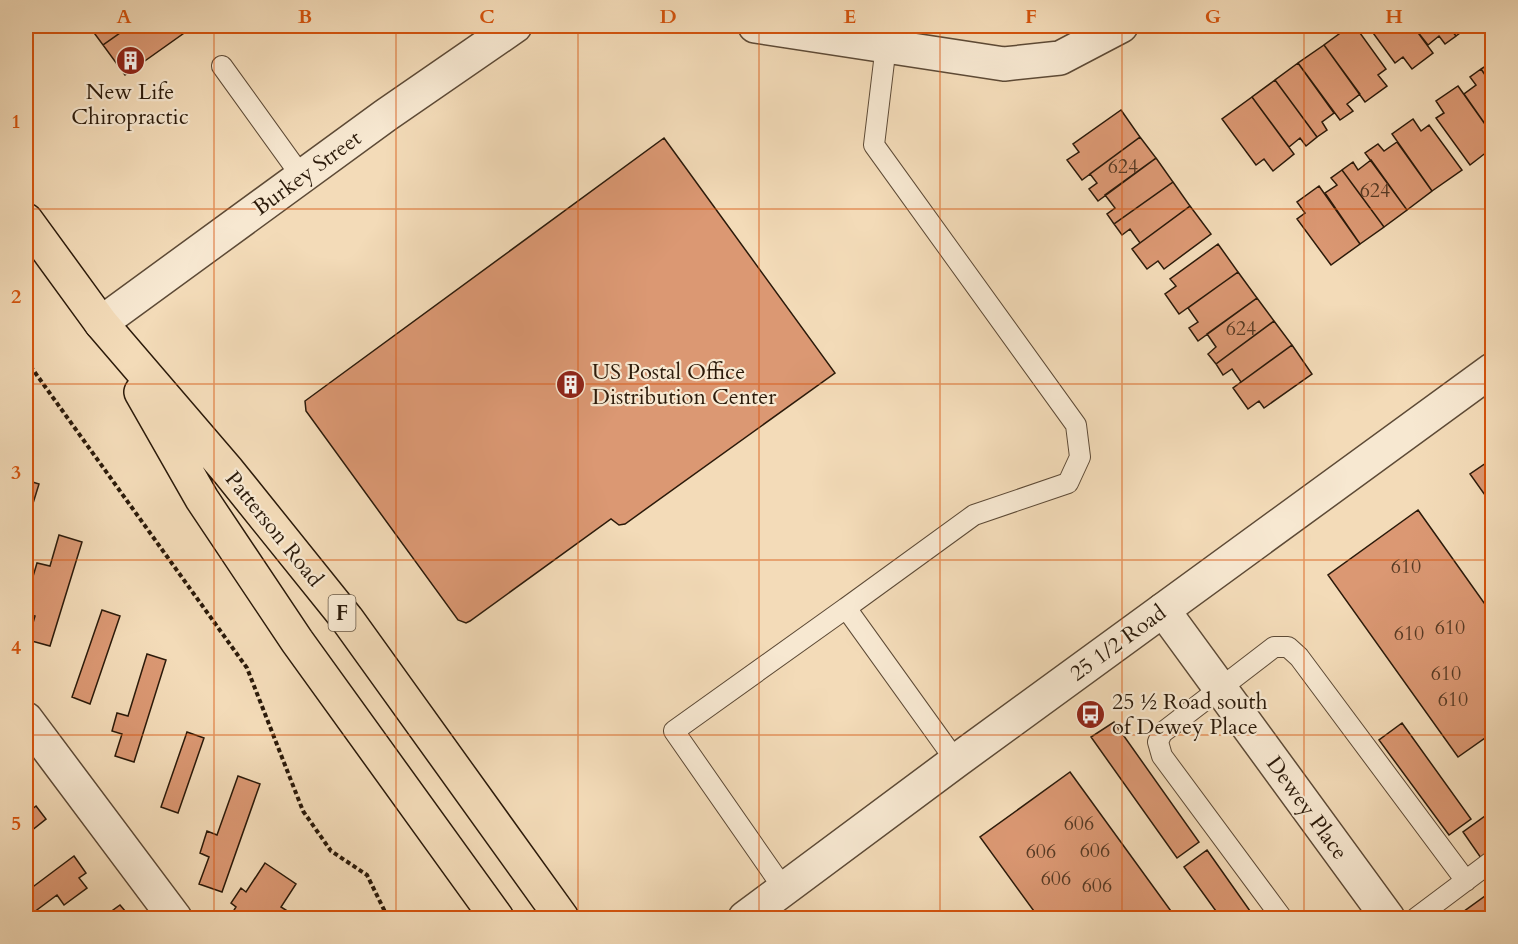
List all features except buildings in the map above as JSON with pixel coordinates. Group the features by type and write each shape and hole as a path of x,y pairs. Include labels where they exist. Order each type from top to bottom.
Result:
{"main road":[{"name":"Patterson Road","path":"26,220 101,323 228,471 346,619 562,918"},
{"name":"Patterson Road","path":"101,323 202,499 297,641 497,918"}],"street":[{"name":"Burkey Street","path":"101,323 515,26"},
{"path":"755,26 1004,64 1060,58 1120,26"},
{"name":"25 1/2 Road","path":"745,918 1492,370"},
{"name":"Dewey Place","path":"1163,610 1388,918"},
{"path":"26,719 175,918"}],"lane":[{"path":"784,889 674,732 974,515 1068,483 1080,457 1076,425 874,145 886,45"},
{"path":"222,66 302,177"},
{"path":"846,608 956,761"},
{"path":"1282,918 1162,756 1158,742 1162,733 1274,647 1288,647 1299,657 1466,881"},
{"path":"1416,918 1492,861"}],"path":[{"path":"26,360 248,668 303,811 331,851 367,875 388,918"}],"place":[{"name":"New Life Chiropractic","path":"130,60"},
{"name":"US Postal Office Distribution Center","path":"571,385"},
{"name":"25 ½ Road south of Dewey Place","path":"1091,715"}]}
